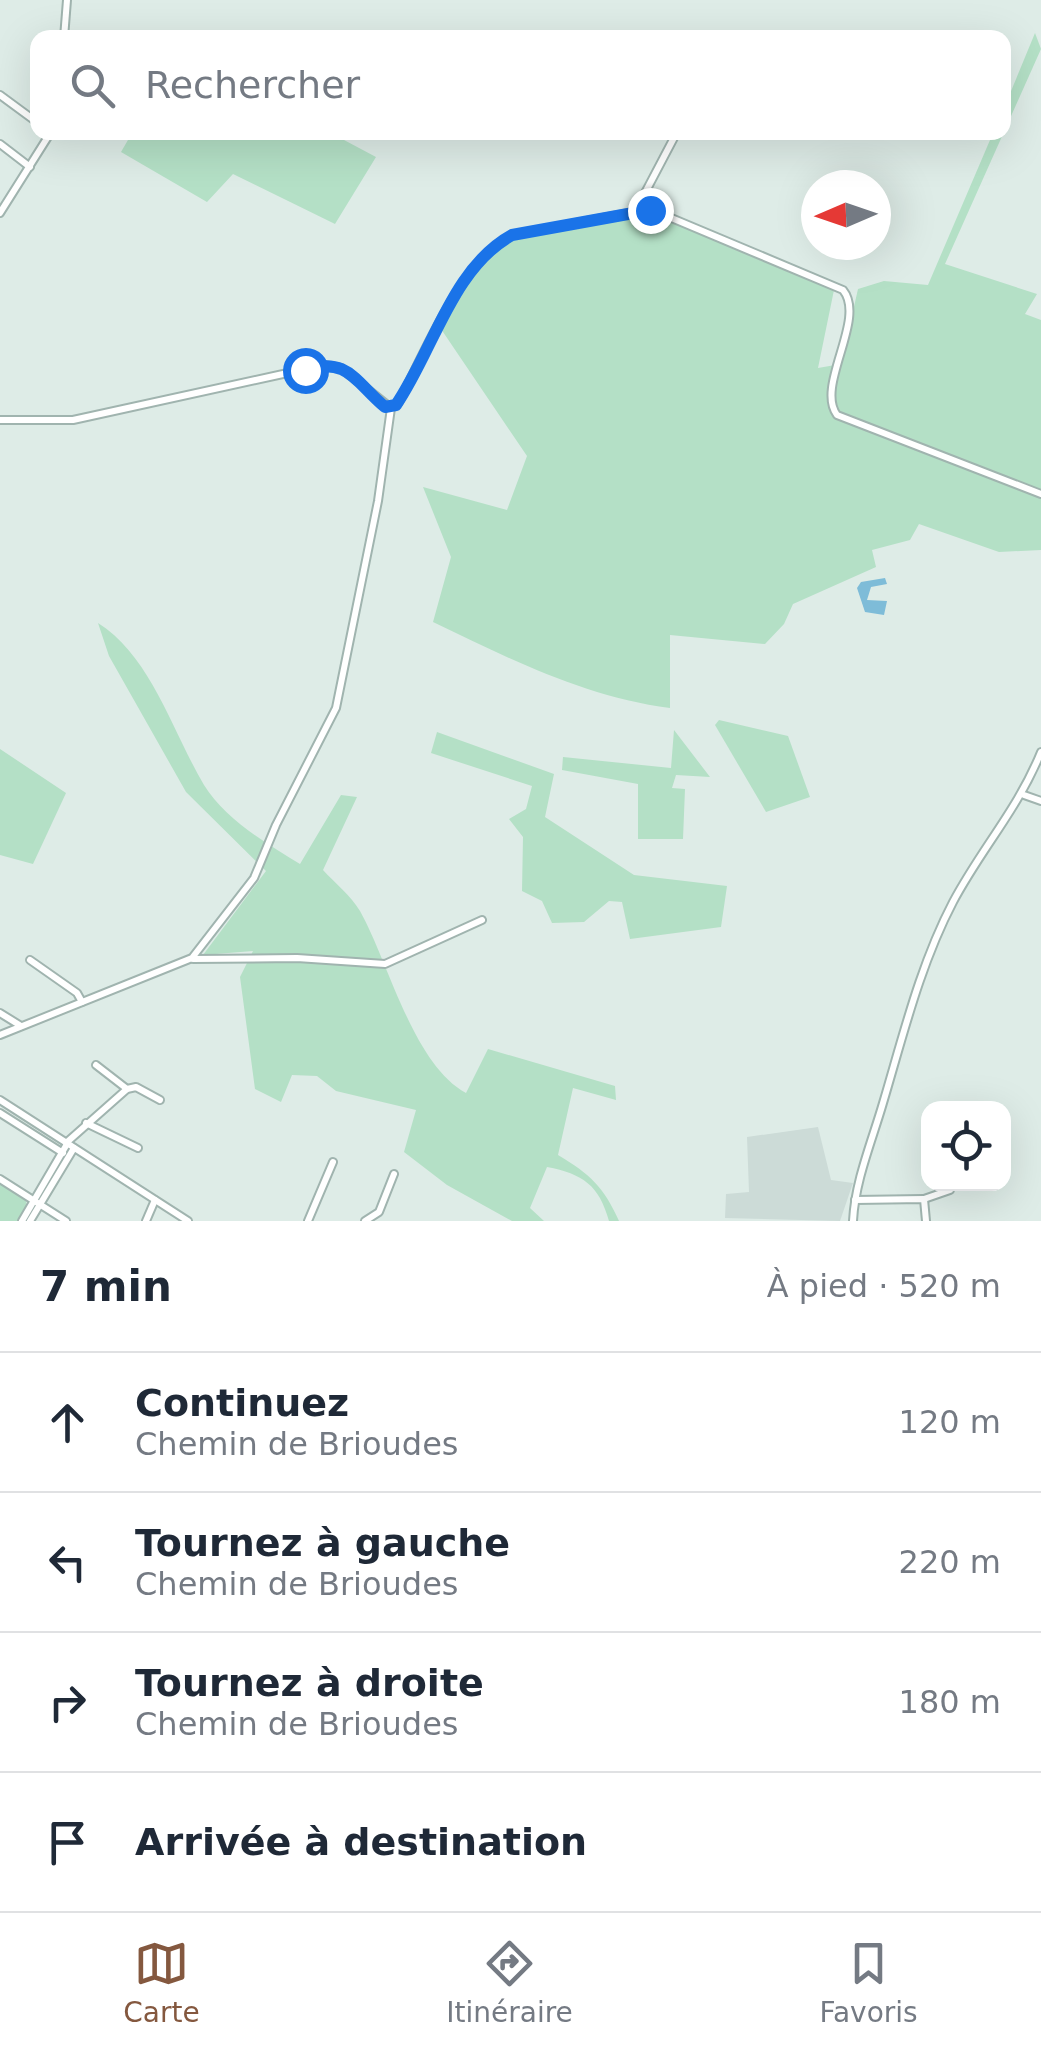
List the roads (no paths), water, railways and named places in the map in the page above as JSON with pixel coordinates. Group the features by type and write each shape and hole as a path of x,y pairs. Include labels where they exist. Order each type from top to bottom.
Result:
{"street":[{"path":"65,30 67,0"},
{"path":"0,95 30,118"},
{"path":"0,212 46,140"},
{"path":"636,210 673,140"},
{"path":"0,144 30,166"},
{"path":"192,958 254,878 276,825 331,722 372,530 391,408 399,402 473,271 496,244 512,235 636,210 663,212 843,290 850,304 831,398 837,415 1041,494"},
{"path":"0,420 73,420 169,395 324,364 342,368 391,408"},
{"path":"853,1221 855,1200 874,1150 903,1029 935,942 953,902 1024,795 1041,752"},
{"path":"1024,795 1041,802"},
{"path":"0,1035 192,958 297,958 385,964 482,920"},
{"path":"30,960 77,993 82,1002"},
{"path":"0,1013 22,1027"},
{"path":"96,1065 128,1088"},
{"path":"22,1221 86,1123 128,1088 136,1087 160,1100"},
{"path":"0,1100 188,1221"},
{"path":"0,1113 66,1154"},
{"path":"86,1123 138,1148"},
{"path":"308,1221 332,1162"},
{"path":"366,1221 379,1212 394,1174"},
{"path":"0,1179 66,1221"},
{"path":"855,1200 924,1199 947,1191"},
{"path":"924,1199 926,1221"},
{"path":"146,1221 155,1200"},
{"path":"30,1221 37,1202"}],"water":[{"path":"885,578 887,584 871,587 867,600 887,601 884,615 865,612 857,588 861,582"}]}
